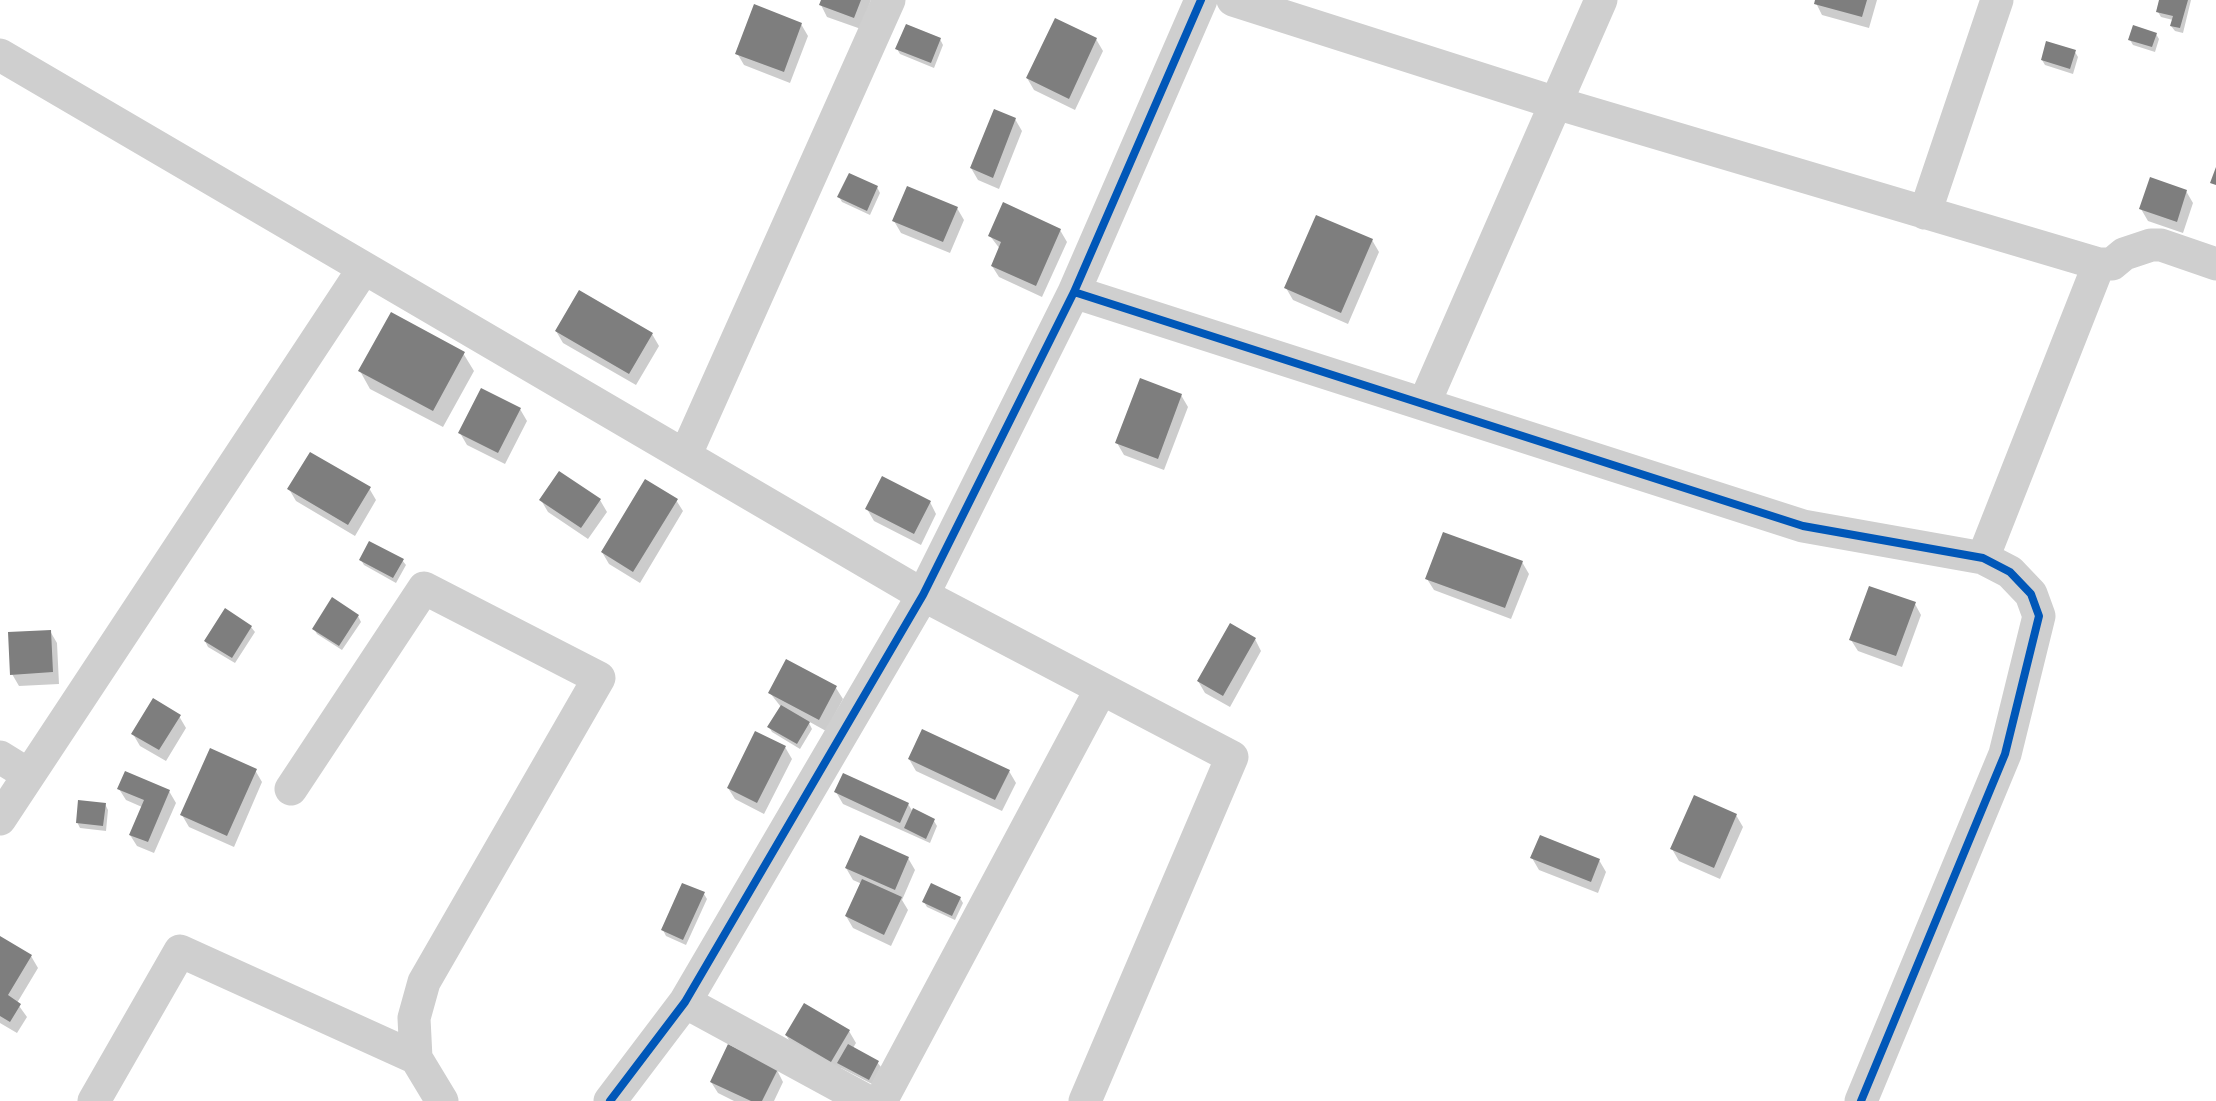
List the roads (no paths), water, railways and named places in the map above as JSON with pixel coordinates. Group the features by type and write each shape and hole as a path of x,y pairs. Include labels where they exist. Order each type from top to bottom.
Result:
{"street":[{"path":"685,456 889,0"},
{"path":"610,1101 685,1002 923,595 1074,292 1202,0"},
{"path":"1233,0 1556,103 2103,265"},
{"path":"1424,404 1601,0"},
{"path":"1925,213 1997,0"},
{"path":"3,64 364,268 923,595 1232,757 1085,1101"},
{"path":"1983,558 2103,265 2124,254 2151,245 2161,245 2216,264"},
{"path":"0,819 364,268"},
{"path":"1074,292 1803,526 1983,558 2010,572 2031,594 2039,616 2036,636 2005,754 1861,1101"},
{"path":"291,789 424,588 599,678 424,982 414,1018 416,1058 442,1101"},
{"path":"881,1101 1101,688"},
{"path":"0,757 29,775"},
{"path":"94,1101 180,951 416,1058"},
{"path":"685,1002 867,1101"}]}
